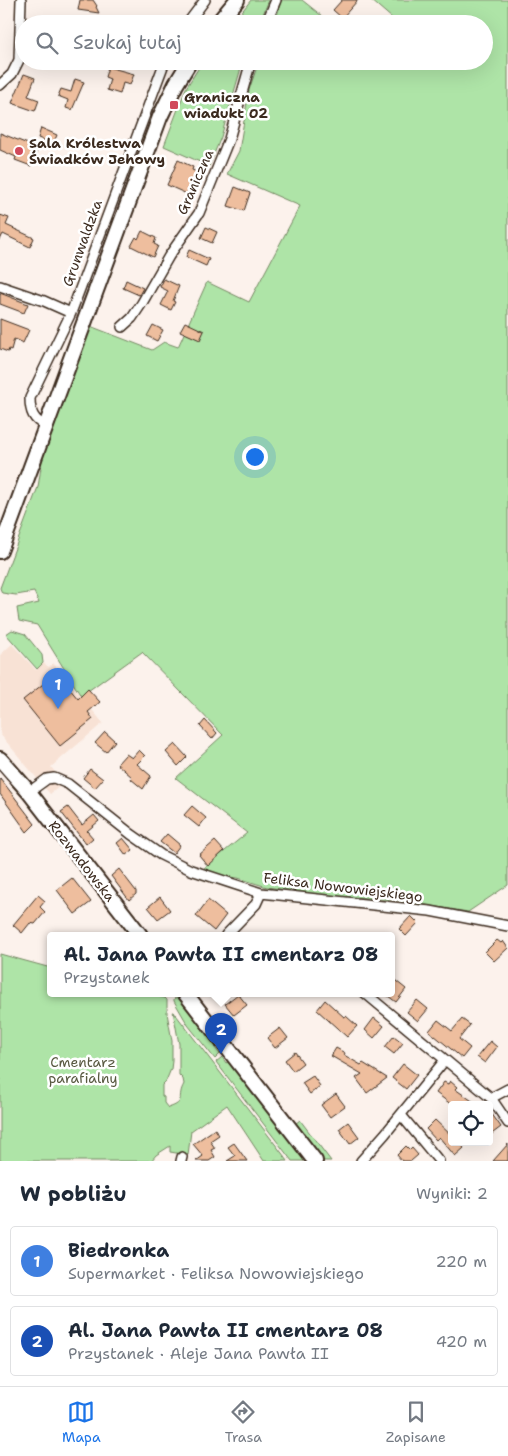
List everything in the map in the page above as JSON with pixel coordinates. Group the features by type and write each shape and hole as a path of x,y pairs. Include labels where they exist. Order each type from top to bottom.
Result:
{"street":[{"path":"20,15 21,0"},
{"path":"194,15 205,0"},
{"path":"224,15 237,0"},
{"path":"270,15 276,0"},
{"path":"0,85 12,74 15,68"},
{"name":"Grunwaldzka","path":"46,426 39,423 32,416 30,398 71,313 162,70"},
{"path":"0,551 160,117 185,70"},
{"name":"Graniczna","path":"122,327 132,318 169,256 199,213 229,139 248,70"},
{"path":"0,286 44,301 71,313"},
{"name":"Rozwadowska","path":"0,747 27,789 138,932"},
{"name":"Rozwadowska","path":"0,760 27,789"},
{"name":"Feliksa Nowowiejskiego","path":"27,789 46,779 54,778 68,784 161,856 191,870 261,893 430,911 508,926"},
{"path":"229,932 256,904 261,893"},
{"path":"188,997 315,1161"},
{"path":"370,997 491,1098 508,1123"},
{"path":"361,1161 401,1115 444,1060"},
{"path":"491,1098 508,1089"},
{"path":"401,1115 439,1161"}],"shaded area":[{"path":"12,644 36,670 43,663 49,667 53,663 103,723 51,767 64,783 50,794 0,734 0,655"}],"green space":[{"path":"251,0 269,0 263,15 239,15"},
{"path":"281,0 302,0 321,15 277,15"},
{"path":"371,0 508,0 508,885 468,912 396,900 321,895 267,887 238,878 198,873 247,833 176,778 223,735 142,652 81,696 37,625 19,621 17,608 39,603 34,592 16,595 2,593 0,588 38,487 44,448 90,326 152,350 164,342 178,347 207,282 249,302 300,206 227,174 239,151 249,90 256,70 493,70 493,15 388,15"},
{"path":"197,70 240,70 221,137 209,166 164,146 186,88"},
{"path":"12,630 25,634 42,655 43,663 37,669 6,634"},
{"name":"Cmentarz parafialny","path":"0,954 47,967 47,997 165,998 167,1000 167,1013 172,1041 172,1061 166,1081 162,1085 164,1103 168,1108 177,1104 184,1084 183,1079 179,1075 179,1044 173,1011 288,1161 264,1161 227,1105 191,1131 188,1155 170,1152 170,1146 156,1155 151,1161 0,1161"},
{"path":"179,997 218,1045 215,1048 220,1054 215,1059 188,1025 174,999"},
{"path":"222,1057 226,1063 229,1061 307,1161 292,1161 216,1062"},
{"path":"300,1120 331,1161 322,1161 295,1126"}],"building":[{"path":"80,0 93,0 99,13 78,10"},
{"path":"342,0 358,0 345,15 339,15 333,10"},
{"path":"107,70 119,70 134,74 130,85 123,83 120,94 107,90 110,79 105,77"},
{"path":"24,74 35,78 28,96 39,100 35,111 12,103"},
{"path":"75,79 84,82 72,110 66,108 68,100 58,96 61,89 71,92"},
{"path":"41,128 57,135 53,144 38,138"},
{"path":"0,133 38,148 31,166 15,160 16,157 0,150"},
{"path":"178,160 193,167 192,170 197,172 187,194 167,185"},
{"path":"235,187 250,193 244,211 228,206"},
{"path":"0,215 9,218 6,225 34,238 30,247 3,234 0,240"},
{"path":"206,227 217,232 212,243 201,238"},
{"path":"142,231 156,238 154,244 158,246 153,257 131,246 136,237 138,239"},
{"path":"189,250 209,259 206,266 186,257"},
{"path":"164,279 179,286 171,310 161,305 168,291 160,287"},
{"path":"126,280 143,288 139,295 123,288"},
{"path":"0,293 28,304 24,313 0,304"},
{"path":"0,319 29,330 23,343 14,339 11,350 9,349 8,352 0,349"},
{"path":"185,322 204,331 200,340 180,331"},
{"path":"153,325 163,330 157,341 147,336"},
{"path":"57,673 78,699 88,689 100,702 88,712 93,719 60,746 23,700"},
{"path":"205,720 217,733 212,739 200,726"},
{"path":"105,732 115,741 106,752 95,743"},
{"path":"175,744 187,757 178,766 166,752"},
{"path":"139,750 145,756 137,764 151,776 143,789 117,764 126,754 132,758"},
{"path":"90,769 103,779 95,788 83,778"},
{"path":"0,778 35,824 27,832 0,794"},
{"path":"192,806 206,818 199,827 184,815"},
{"path":"68,807 82,825 94,815 99,821 87,831 93,838 86,844 61,812"},
{"path":"167,834 180,845 174,853 160,842"},
{"path":"123,838 133,850 126,855 117,843"},
{"path":"215,841 224,851 208,866 199,855"},
{"path":"119,869 136,891 136,894 129,900 111,876"},
{"path":"72,878 91,902 75,914 57,890"},
{"path":"38,895 45,901 40,907 45,912 35,924 30,923 22,933 13,925"},
{"path":"160,897 170,910 158,919 148,907"},
{"path":"208,900 226,915 214,931 196,916"},
{"path":"411,916 418,923 406,936 399,929"},
{"path":"497,940 501,943 503,941 508,948 494,961 485,952"},
{"path":"395,980 406,989 396,1002 389,997 395,997"},
{"path":"234,997 240,997 247,1005 234,1015 225,1004"},
{"path":"325,1000 357,1026 347,1037 317,1010"},
{"path":"417,1000 428,1009 418,1021 407,1012"},
{"path":"374,1018 384,1026 374,1038 365,1030"},
{"path":"462,1019 470,1025 459,1039 470,1048 462,1058 429,1031 438,1020 452,1031"},
{"path":"280,1028 288,1038 275,1048 267,1038"},
{"path":"394,1036 403,1043 394,1054 385,1047"},
{"path":"490,1041 497,1047 485,1063 477,1057"},
{"path":"336,1048 361,1065 363,1063 387,1078 367,1093 356,1078 362,1074 331,1056"},
{"path":"295,1052 303,1063 293,1071 285,1060"},
{"path":"403,1064 417,1075 406,1089 392,1078"},
{"path":"313,1076 320,1086 310,1094 302,1083"},
{"path":"450,1081 457,1087 455,1089 472,1101 448,1102 436,1093 444,1082 448,1084"},
{"path":"336,1094 345,1106 330,1117 321,1105"},
{"path":"493,1116 501,1127 493,1133"},
{"path":"435,1120 448,1132 448,1146 462,1146 464,1148 455,1156 439,1137 436,1140 426,1129"},
{"path":"348,1122 359,1137 350,1144 339,1129"},
{"path":"215,1129 219,1135 210,1141 215,1148 211,1150 215,1157 209,1161 196,1161 203,1156 193,1144"},
{"path":"234,1143 247,1161 227,1161 235,1156 228,1147"},
{"path":"508,1144 508,1161 493,1161"},
{"path":"406,1146 410,1150 412,1148 418,1155 411,1161 402,1161 397,1155"}],"place":[{"name":"Graniczna wiadukt 02","path":"174,105"},
{"name":"Sala Królestwa Świadków Jehowy","path":"19,151"},
{"name":"Biedronka","path":"58,709"},
{"name":"Al. Jana Pawła II cmentarz 08","path":"221,1054"}]}
